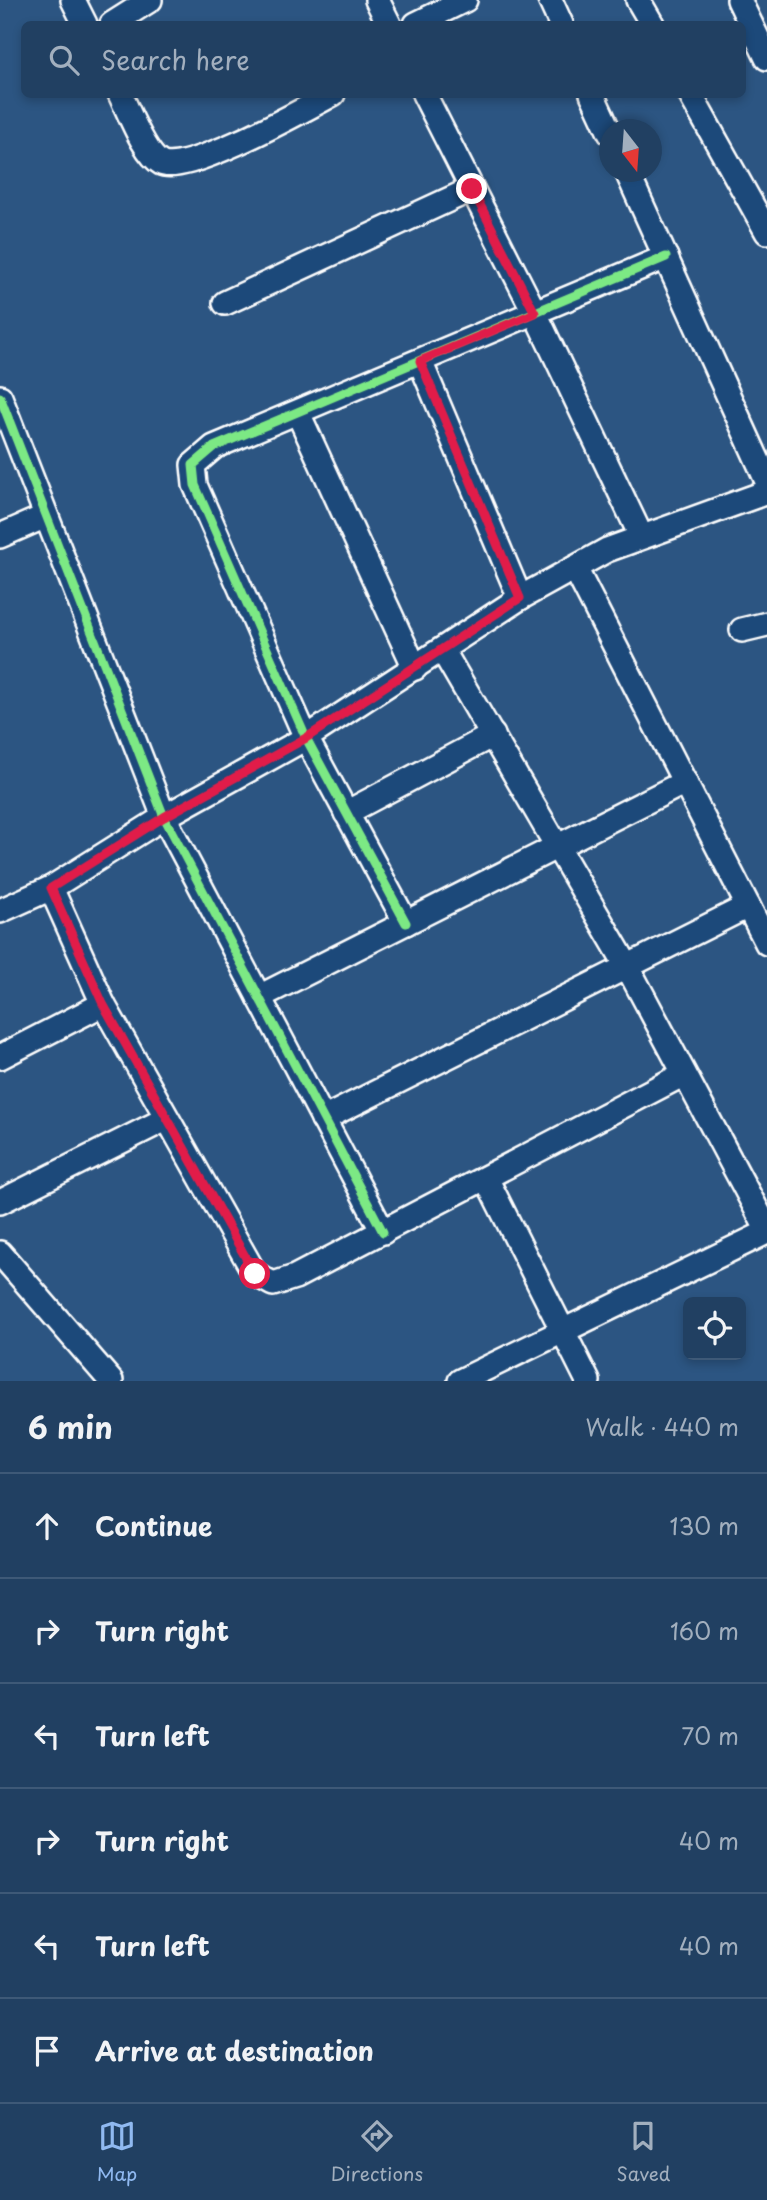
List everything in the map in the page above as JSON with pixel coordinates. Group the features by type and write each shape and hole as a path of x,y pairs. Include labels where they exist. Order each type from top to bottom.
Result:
{"street":[{"path":"73,0 84,21"},
{"path":"117,21 150,0"},
{"path":"377,0 388,21"},
{"path":"422,21 465,0"},
{"path":"638,0 650,21"},
{"path":"739,0 767,58"},
{"path":"122,98 145,144 160,163 178,167 202,159 325,98"},
{"path":"426,98 535,313 641,536"},
{"path":"594,98 604,119"},
{"path":"692,98 767,232"},
{"path":"632,182 767,481"},
{"path":"225,303 472,189"},
{"path":"406,923 306,738 195,485 194,465 215,447 666,257"},
{"path":"420,361 520,598"},
{"path":"0,397 164,817 383,1232"},
{"path":"298,412 415,668"},
{"path":"0,911 51,888 164,817 306,738 443,651 520,598 641,536 767,492"},
{"path":"0,536 46,516"},
{"path":"575,568 767,943"},
{"path":"742,630 767,624"},
{"path":"443,651 627,966 767,1230 564,1333 460,1381"},
{"path":"346,813 493,735"},
{"path":"259,997 685,782"},
{"path":"51,888 103,1004 166,1119 255,1274 273,1284 295,1277 684,1074"},
{"path":"323,1119 748,906"},
{"path":"0,1057 103,1004"},
{"path":"0,1202 166,1119"},
{"path":"486,1178 588,1381"},
{"path":"0,1253 111,1381"}],"cycle path":[{"path":"406,923 306,738 195,485 193,465 214,447 666,257"},
{"path":"0,397 164,817 383,1232"}],"route":[{"path":"255,1274 103,1004 51,888 164,817 306,738 443,651 520,598 420,361 535,313 472,189"}]}
